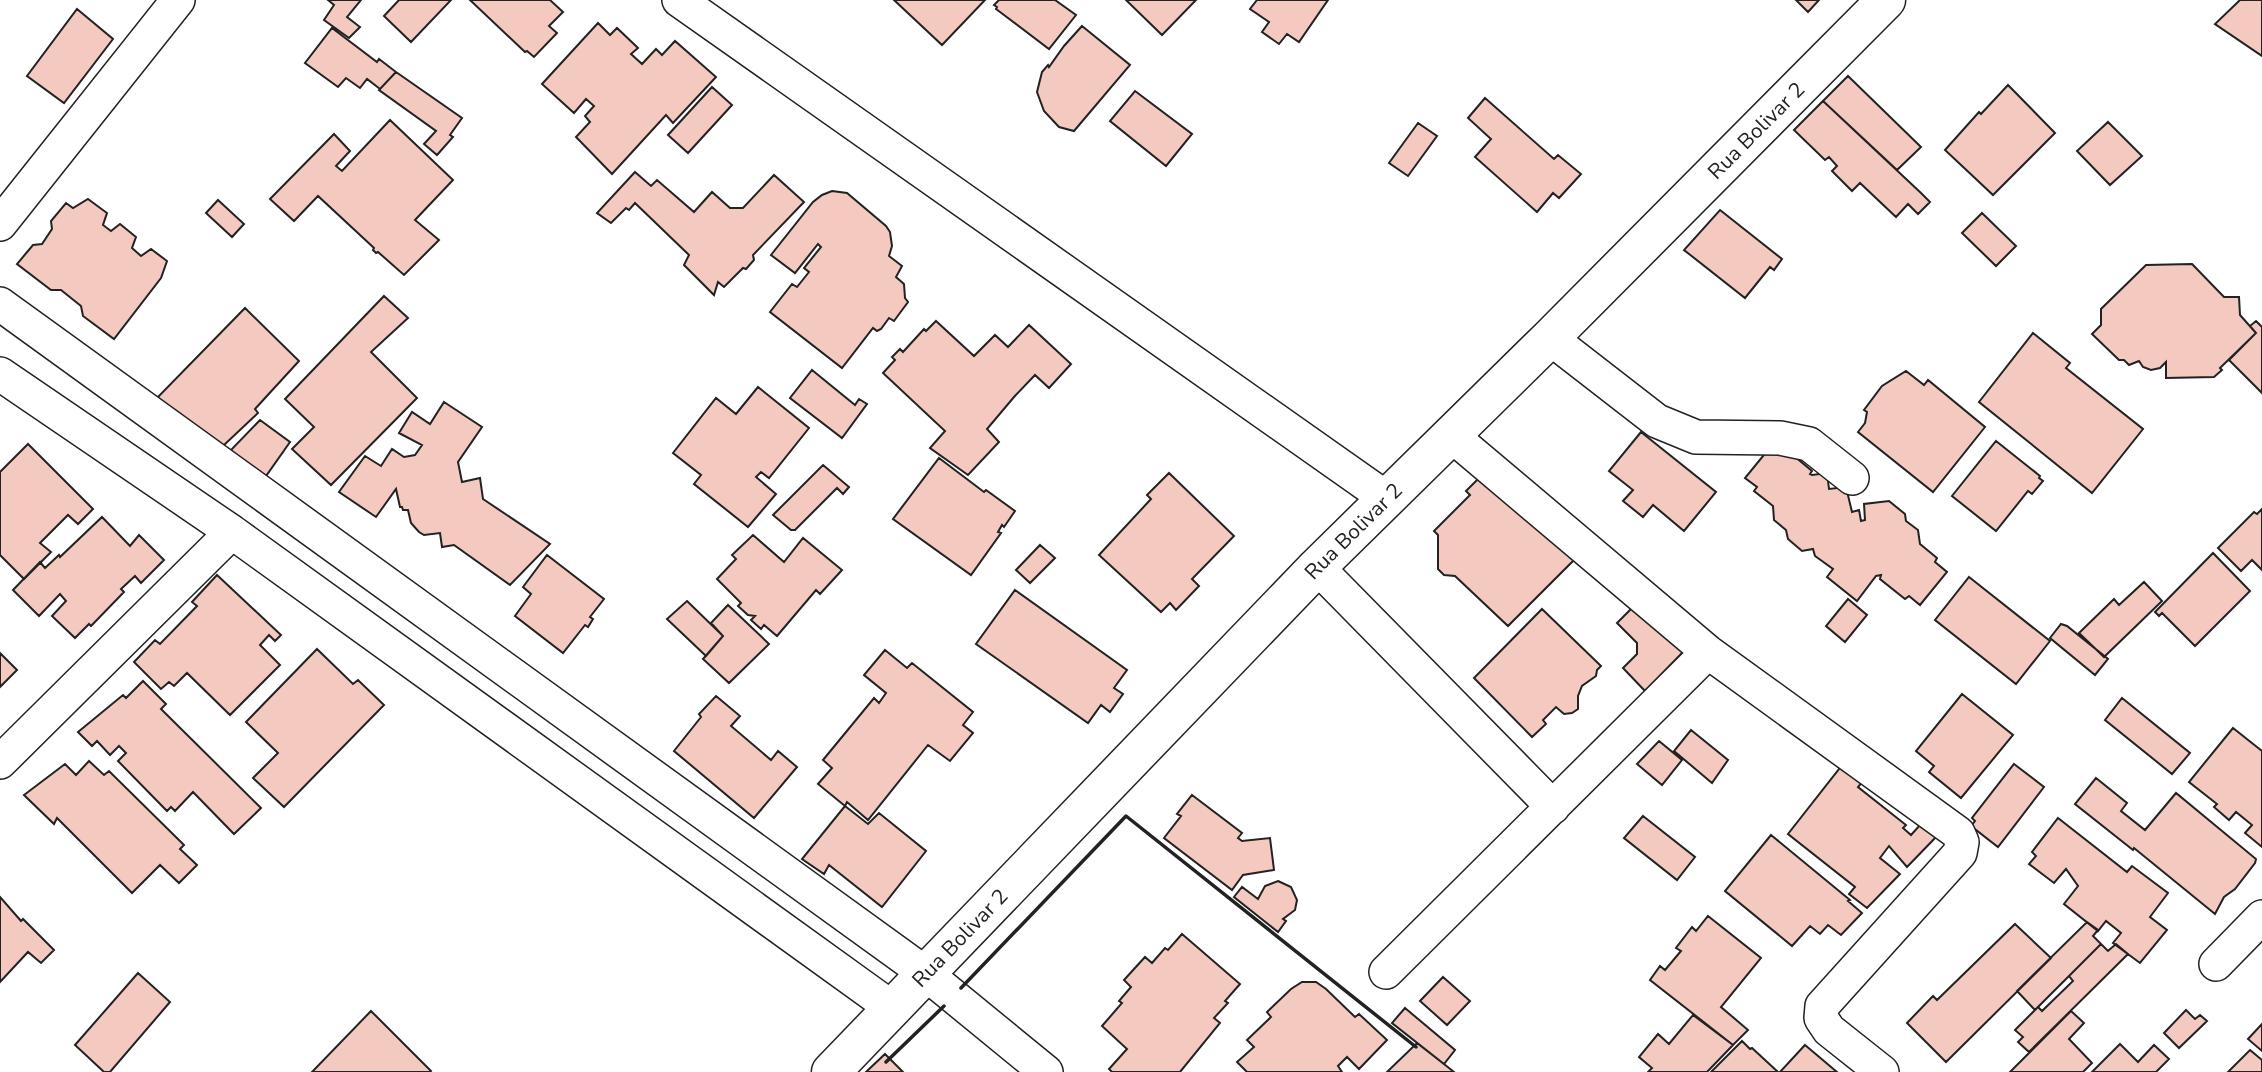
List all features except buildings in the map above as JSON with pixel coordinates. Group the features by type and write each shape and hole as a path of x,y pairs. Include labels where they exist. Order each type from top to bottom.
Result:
{"street":[{"path":"0,224 178,0"},
{"path":"679,0 1386,498"},
{"name":"Rua Bolivar 2","path":"831,1072 1317,567 1550,338 1886,0"},
{"path":"0,304 925,973 1046,1072"},
{"path":"1550,338 1657,421 1696,437 1780,438 1809,444 1852,478"},
{"path":"0,374 232,532 892,1008"},
{"path":"1451,435 1708,652 1958,833 1962,842 1960,853 1822,1006 1822,1018 1829,1030 1882,1072"},
{"path":"0,762 232,532"},
{"path":"1317,567 1553,807"},
{"path":"1386,972 1708,652"},
{"path":"2216,964 2262,918"}],"wall":[{"path":"961,988 1126,816 1416,1047"},
{"path":"886,1062 944,1006"}]}
